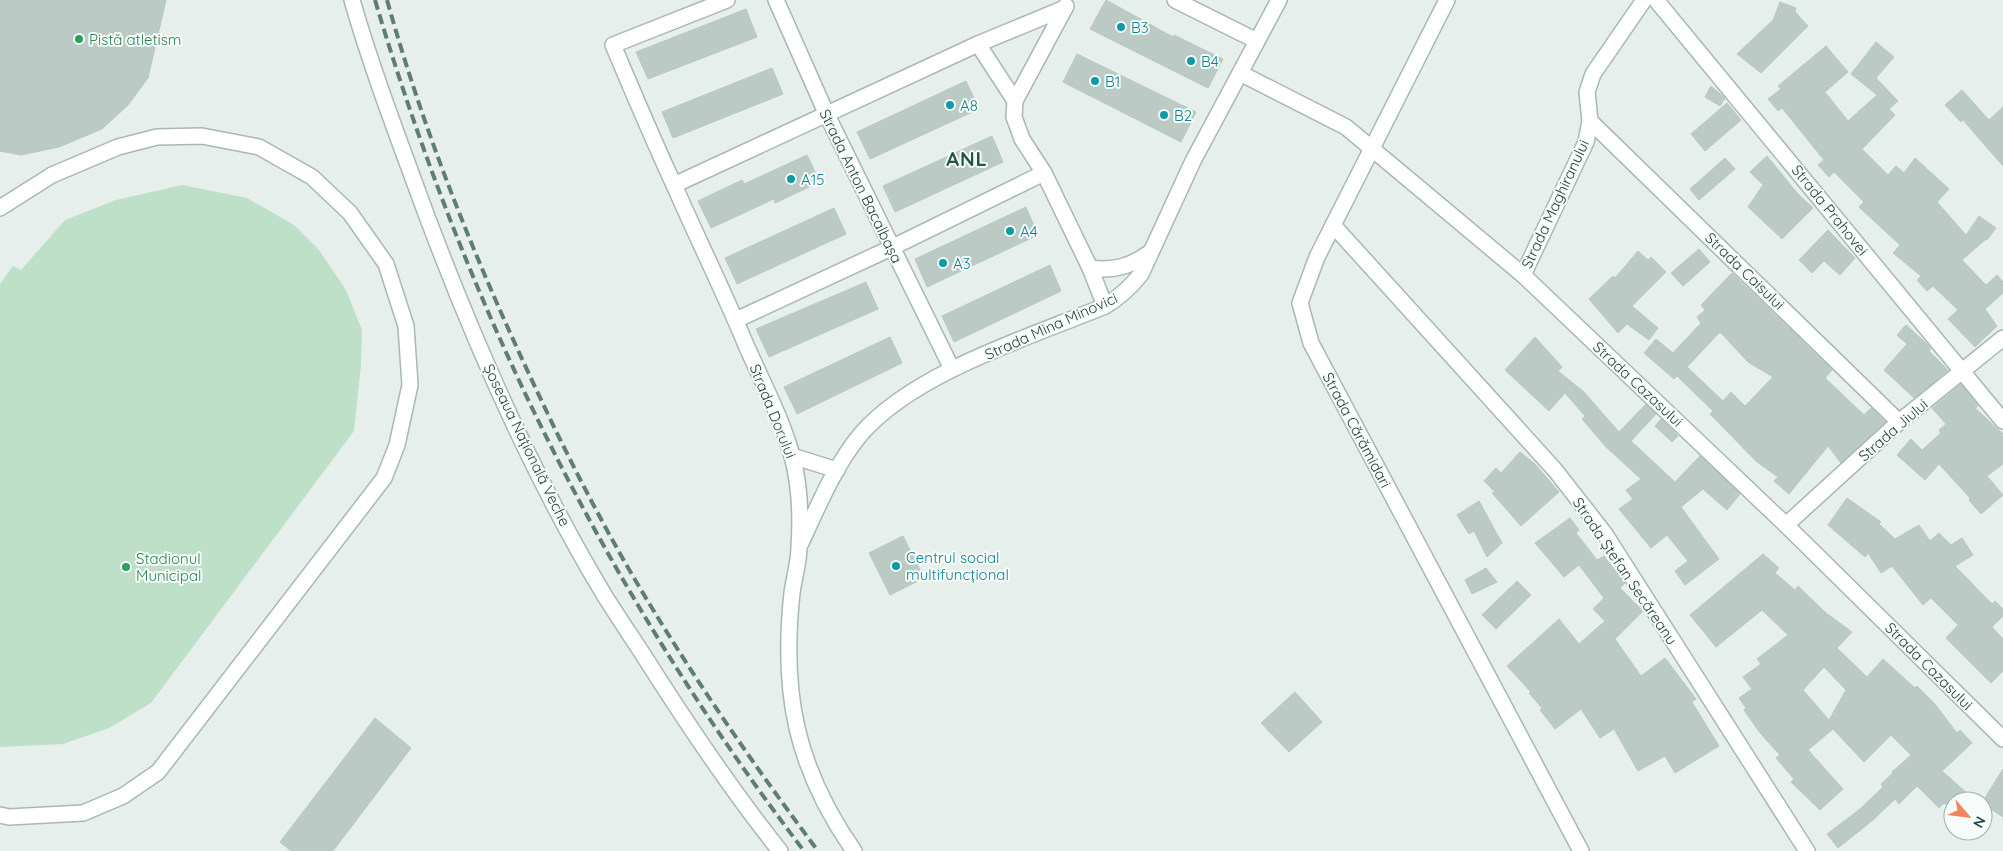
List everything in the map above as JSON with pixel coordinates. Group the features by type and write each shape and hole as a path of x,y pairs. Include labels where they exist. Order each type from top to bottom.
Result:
{"street":[{"name":"Șoseaua Națională Veche","path":"352,0 384,98 447,270 500,393 540,476 603,592 685,720 756,821 780,851"},
{"name":"Strada Dorului","path":"727,0 613,45 736,320 792,456 799,496 799,548 792,592 788,640 789,678 794,718 800,746 810,775 829,811 854,851"},
{"name":"Strada Anton Bacalbașa","path":"776,0 827,114 891,248 952,369"},
{"path":"1175,0 1257,41"},
{"name":"Strada Mina Minovici","path":"799,548 837,470 862,434 900,398 952,369 1105,306 1120,297 1132,286 1141,274 1193,161 1279,0"},
{"name":"Strada Cărămidari","path":"1447,0 1316,257 1300,303 1311,343 1581,851"},
{"name":"Strada Maghiranului","path":"1523,275 1586,142 1590,121 1587,92 1593,74 1644,0"},
{"name":"Strada Prahovei","path":"1656,0 2003,421"},
{"path":"674,185 1067,4"},
{"path":"1067,4 1015,101 1014,117 1022,139 1044,173 1090,268 1105,306"},
{"path":"978,44 1015,101"},
{"name":"Strada Cazasului","path":"1240,73 1346,127 1523,275 1786,524 2003,739"},
{"name":"Strada Caisului","path":"1590,121 1899,422"},
{"path":"0,208 52,175 118,147 157,137 202,136 258,147 312,177 350,213 386,264 406,326 410,385 397,445 384,478 158,772 123,796 83,812 9,817 0,815"},
{"path":"736,320 891,248 1044,173"},
{"name":"Strada Ștefan Secăreanu","path":"1333,225 1556,470 1605,534 1807,851"},
{"path":"1090,268 1106,270 1122,268 1138,262 1151,252"},
{"name":"Strada Jiului","path":"1786,524 1899,422 2003,338"},
{"path":"792,456 837,470"}],"green space":[{"name":"Stadionul Municipal","path":"182,185 247,198 294,225 319,250 346,290 362,330 361,365 354,431 151,703 109,728 63,744 0,747 0,284 13,266 21,270 65,220 116,200"}],"building":[{"name":"Pistă atletism","path":"0,0 166,0 148,78 128,105 102,129 59,147 21,155 0,151"},
{"path":"1106,0 1173,37 1174,35 1223,59 1208,88 1090,29"},
{"path":"1780,2 1796,8 1795,12 1808,26 1761,73 1737,54 1773,20"},
{"path":"746,9 757,37 648,79 636,52"},
{"path":"1876,42 1894,57 1876,78 1898,101 1889,109 1895,115 1862,149 1888,175 1896,166 1904,173 1915,158 1949,189 1937,202 1966,235 1979,216 1996,228 1987,240 1962,260 1986,285 1997,275 2003,282 2003,293 1985,309 1997,326 1975,347 1948,319 1958,310 1933,286 1927,291 1917,280 1921,276 1893,253 1900,245 1859,207 1864,202 1834,172 1829,177 1818,165 1824,160 1782,108 1778,111 1768,99 1781,89 1778,86 1826,46 1848,72 1825,92 1848,121 1877,95 1851,74"},
{"path":"1077,54 1196,112 1181,142 1063,82"},
{"path":"772,68 783,94 673,138 662,112"},
{"path":"966,81 979,109 870,159 857,132"},
{"path":"1711,86 1725,98 1720,106 1705,97"},
{"path":"1962,90 1989,120 2003,107 2003,166 1963,120 1961,122 1945,105"},
{"path":"1727,103 1741,120 1705,151 1691,134"},
{"path":"992,136 1003,162 895,212 883,186"},
{"path":"807,155 820,182 775,203 774,199 711,228 698,201 742,180 744,184"},
{"path":"1767,156 1798,194 1813,208 1782,239 1748,207 1763,185 1750,172"},
{"path":"1725,158 1735,169 1699,200 1690,189"},
{"path":"1026,207 1038,235 927,287 915,259"},
{"path":"834,208 846,234 737,284 725,258"},
{"path":"1828,230 1855,258 1840,275 1824,261 1812,273 1799,260"},
{"path":"1699,249 1710,262 1683,286 1671,273"},
{"path":"1638,251 1648,260 1651,257 1666,272 1632,306 1658,328 1649,340 1627,324 1618,333 1589,299 1613,276 1615,278"},
{"path":"1050,265 1061,291 954,342 942,316"},
{"path":"1732,273 1832,370 1825,378 1864,415 1871,408 1885,422 1841,463 1828,446 1789,494 1774,481 1778,477 1757,462 1710,414 1713,411 1677,376 1674,379 1644,353 1656,339 1673,353 1701,323 1697,317 1705,310 1701,305","holes":["1720,332 1748,362 1773,377 1745,406 1731,392 1723,401 1687,367"]},
{"path":"866,282 878,309 769,357 756,329"},
{"path":"1906,325 1927,344 1931,349 1929,351 1948,370 1914,398 1884,370 1907,344 1897,335"},
{"path":"890,337 902,363 797,414 784,387"},
{"path":"1535,337 1562,367 1558,371 1584,392 1619,432 1646,404 1656,414 1631,441 1675,482 1700,456 1740,494 1727,510 1703,489 1681,507 1719,559 1685,585 1675,571 1688,561 1667,535 1651,548 1619,509 1633,499 1626,490 1641,479 1606,447 1582,419 1585,416 1565,393 1549,411 1505,370"},
{"path":"1961,384 1978,406 1975,408 2003,434 2003,464 1987,476 2003,495 1981,514 1969,500 1970,498 1939,464 1925,480 1897,455 1911,439 1922,450 1941,433 1939,430 1946,424 1932,408"},
{"path":"1661,419 1678,436 1672,442 1655,426"},
{"path":"1520,452 1535,464 1559,492 1521,526 1492,493 1495,492 1484,481 1496,468 1501,473"},
{"path":"1847,498 1881,522 1879,524 1895,539 1919,525 1930,541 1939,533 1951,545 1962,538 1973,555 1955,566 1992,604 1995,601 2003,609 2003,616 1992,627 2003,639 2003,671 1991,683 1946,638 1958,625 1931,598 1923,605 1892,566 1881,573 1868,553 1865,557 1828,525"},
{"path":"1479,501 1502,543 1487,557 1474,531 1469,534 1457,515"},
{"path":"1570,518 1579,530 1576,533 1597,560 1604,556 1625,583 1620,588 1643,611 1615,639 1641,676 1665,658 1696,699 1692,702 1719,746 1675,773 1665,756 1638,771 1614,729 1600,738 1581,709 1555,729 1540,710 1542,708 1529,693 1531,692 1507,666 1559,619 1579,644 1605,621 1593,609 1604,598 1579,565 1564,577 1535,543"},
{"name":"Centrul social multifuncțional","path":"903,536 924,578 890,595 869,553"},
{"path":"1763,554 1779,568 1775,573 1795,590 1798,586 1826,613 1852,632 1837,648 1867,677 1883,659 1915,688 1917,686 1934,703 1957,733 1960,730 1972,743 1942,771 1965,791 1943,791 1943,804 1939,808 1917,786 1899,804 1895,799 1873,820 1838,848 1827,834 1860,809 1883,787 1881,784 1892,772 1911,755 1891,735 1864,762 1833,729 1808,750 1843,789 1820,810 1791,782 1794,779 1776,758 1780,755 1760,733 1744,710 1746,708 1739,698 1752,689 1743,677 1761,664 1757,659 1788,635 1762,610 1716,647 1690,615","holes":["1824,667 1846,690 1829,720 1803,690"]},
{"path":"1486,568 1497,582 1472,594 1465,580"},
{"path":"1517,581 1531,595 1496,629 1482,615"},
{"path":"1295,692 1322,722 1289,752 1261,723"},
{"path":"375,718 411,748 333,851 291,851 280,842"},
{"path":"2003,769 2003,817 1993,810 1993,791 1989,791"}],"railway":[{"path":"375,0 412,115 453,228 499,338 550,445 606,551 667,653 733,753 804,851"},
{"path":"387,0 416,96 450,190 508,328 572,463 635,580 671,639 774,792 818,851"}],"place":[{"name":"B3","path":"1121,27"},
{"name":"Pistă atletism","path":"79,39"},
{"name":"B4","path":"1191,61"},
{"name":"B1","path":"1095,81"},
{"name":"A8","path":"950,105"},
{"name":"B2","path":"1164,115"},
{"name":"A15","path":"791,179"},
{"name":"A4","path":"1010,231"},
{"name":"A3","path":"943,263"},
{"name":"Centrul social multifuncțional","path":"896,566"},
{"name":"Stadionul Municipal","path":"126,567"}],"district":[{"name":"ANL","path":"967,158"}]}
